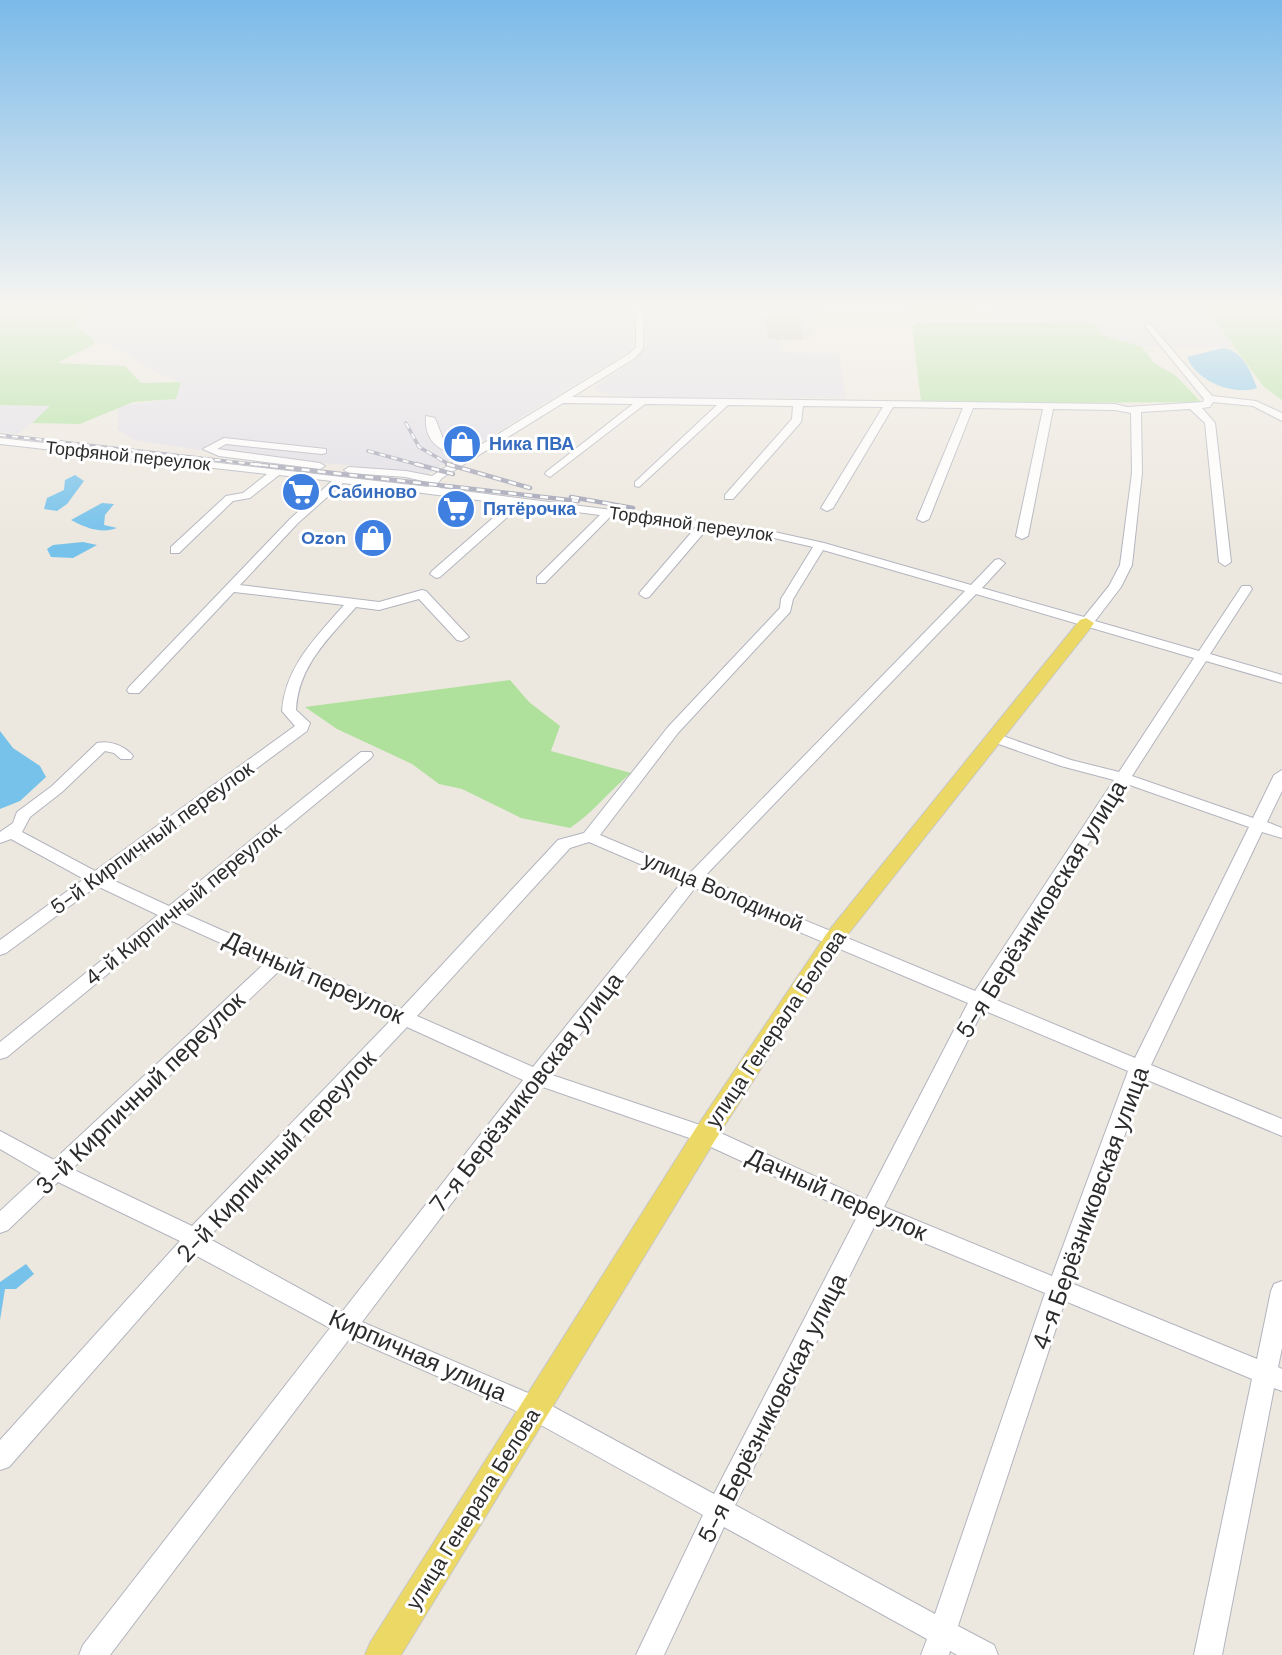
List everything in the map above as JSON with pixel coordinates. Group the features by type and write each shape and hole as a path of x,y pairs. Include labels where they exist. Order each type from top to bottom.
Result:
{"main road":[{"name":"улица Генерала Белова","path":"382,1655 705,1135 834,938 1086,623"}],"street":[{"path":"322,451 224,441 208,449 219,453 347,470 406,474 437,485 470,456 590,383"},
{"path":"1196,383 1209,399 1246,401 1267,408 1282,418"},
{"path":"581,389 644,400"},
{"path":"564,400 1136,409 1194,407 1207,405 1209,399"},
{"path":"550,474 644,400"},
{"path":"639,484 727,401"},
{"path":"729,496 797,420 798,402"},
{"path":"827,508 889,405"},
{"path":"923,519 969,405"},
{"path":"1022,536 1049,407"},
{"path":"1194,407 1205,415 1210,423 1225,562"},
{"name":"улица Генерала Белова","path":"1086,623 1115,587 1126,565 1137,473 1136,409"},
{"path":"430,418 436,443 441,449 470,456"},
{"name":"Торфяной переулок","path":"0,441 341,479 437,485 519,501 761,532 820,545 1282,679"},
{"path":"175,551 221,505 230,498 246,496 276,472"},
{"path":"134,690 294,521 341,479"},
{"path":"436,574 519,501"},
{"path":"541,580 609,512"},
{"path":"645,594 705,524"},
{"path":"590,837 673,730 786,609 787,599 820,545"},
{"name":"7-я Берёзниковская улица","path":"93,1655 536,1077 694,879 999,563"},
{"path":"232,588 379,606 422,594 462,637"},
{"name":"5-я Берёзниковская улица","path":"650,1655 719,1510 979,999 1246,589"},
{"name":"5-й Кирпичный переулок","path":"0,949 98,880 304,726 289,710 288,698 292,681 352,604"},
{"path":"995,737 1066,763 1123,778 1282,833"},
{"path":"6,836 20,825 23,815 57,789 102,746 119,750 126,756"},
{"name":"4-й Кирпичный переулок","path":"0,1052 366,755"},
{"name":"4-я Берёзниковская улица","path":"939,1643 1058,1289 1139,1069 1282,775"},
{"name":"Дачный переулок","path":"6,836 171,914 536,1077 705,1135 872,1212 1273,1377"},
{"name":"улица Володиной","path":"590,837 1282,1128"},
{"name":"2-й Кирпичный переулок","path":"0,1458 176,1264 195,1238 405,1017 564,844 590,837"},
{"name":"3-й Кирпичный переулок","path":"0,1224 279,961"},
{"name":"Кирпичная улица","path":"0,1139 57,1172 195,1238 203,1248 345,1325 536,1409 719,1510 939,1643 984,1655"},
{"path":"1208,1655 1273,1377 1282,1290"}],"shaded area":[{"path":"180,383 577,383 428,474 192,449 135,440 118,430 118,406 176,399"},
{"path":"600,383 844,383 846,398 632,397 597,392 594,387"},
{"path":"0,405 51,406 18,434 0,432"}],"green space":[{"path":"0,383 181,383 176,399 133,402 80,424 32,423 50,406 0,405"},
{"path":"919,383 1183,383 1201,402 1002,403 921,401"},
{"path":"1261,383 1282,383 1282,400"},
{"path":"510,680 529,702 560,726 551,751 631,773 570,828 521,818 462,789 439,784 412,764 337,729 305,707"}],"water":[{"path":"1255,383 1257,388 1237,390 1216,384"},
{"path":"75,475 84,481 67,504 57,511 44,509 47,498 64,490 65,480"},
{"path":"102,503 114,504 105,515 104,525 117,528 94,529 71,520"},
{"path":"83,542 97,545 73,558 51,557 47,549 53,545"},
{"path":"0,731 13,748 40,766 46,777 20,801 0,809"},
{"path":"26,1264 34,1274 16,1289 5,1289 0,1320 0,1282"}],"railway":[{"path":"406,423 419,447 450,465"},
{"path":"0,435 270,466"},
{"path":"368,451 423,466"},
{"path":"254,464 578,501"},
{"path":"416,464 453,474"},
{"path":"450,465 530,488"},
{"path":"571,497 633,508"}],"place":[{"name":"Ника ПВА","path":"462,444"},
{"name":"Сабиново","path":"301,492"},
{"name":"Пятёрочка","path":"456,509"},
{"name":"Ozon","path":"373,538"}]}
